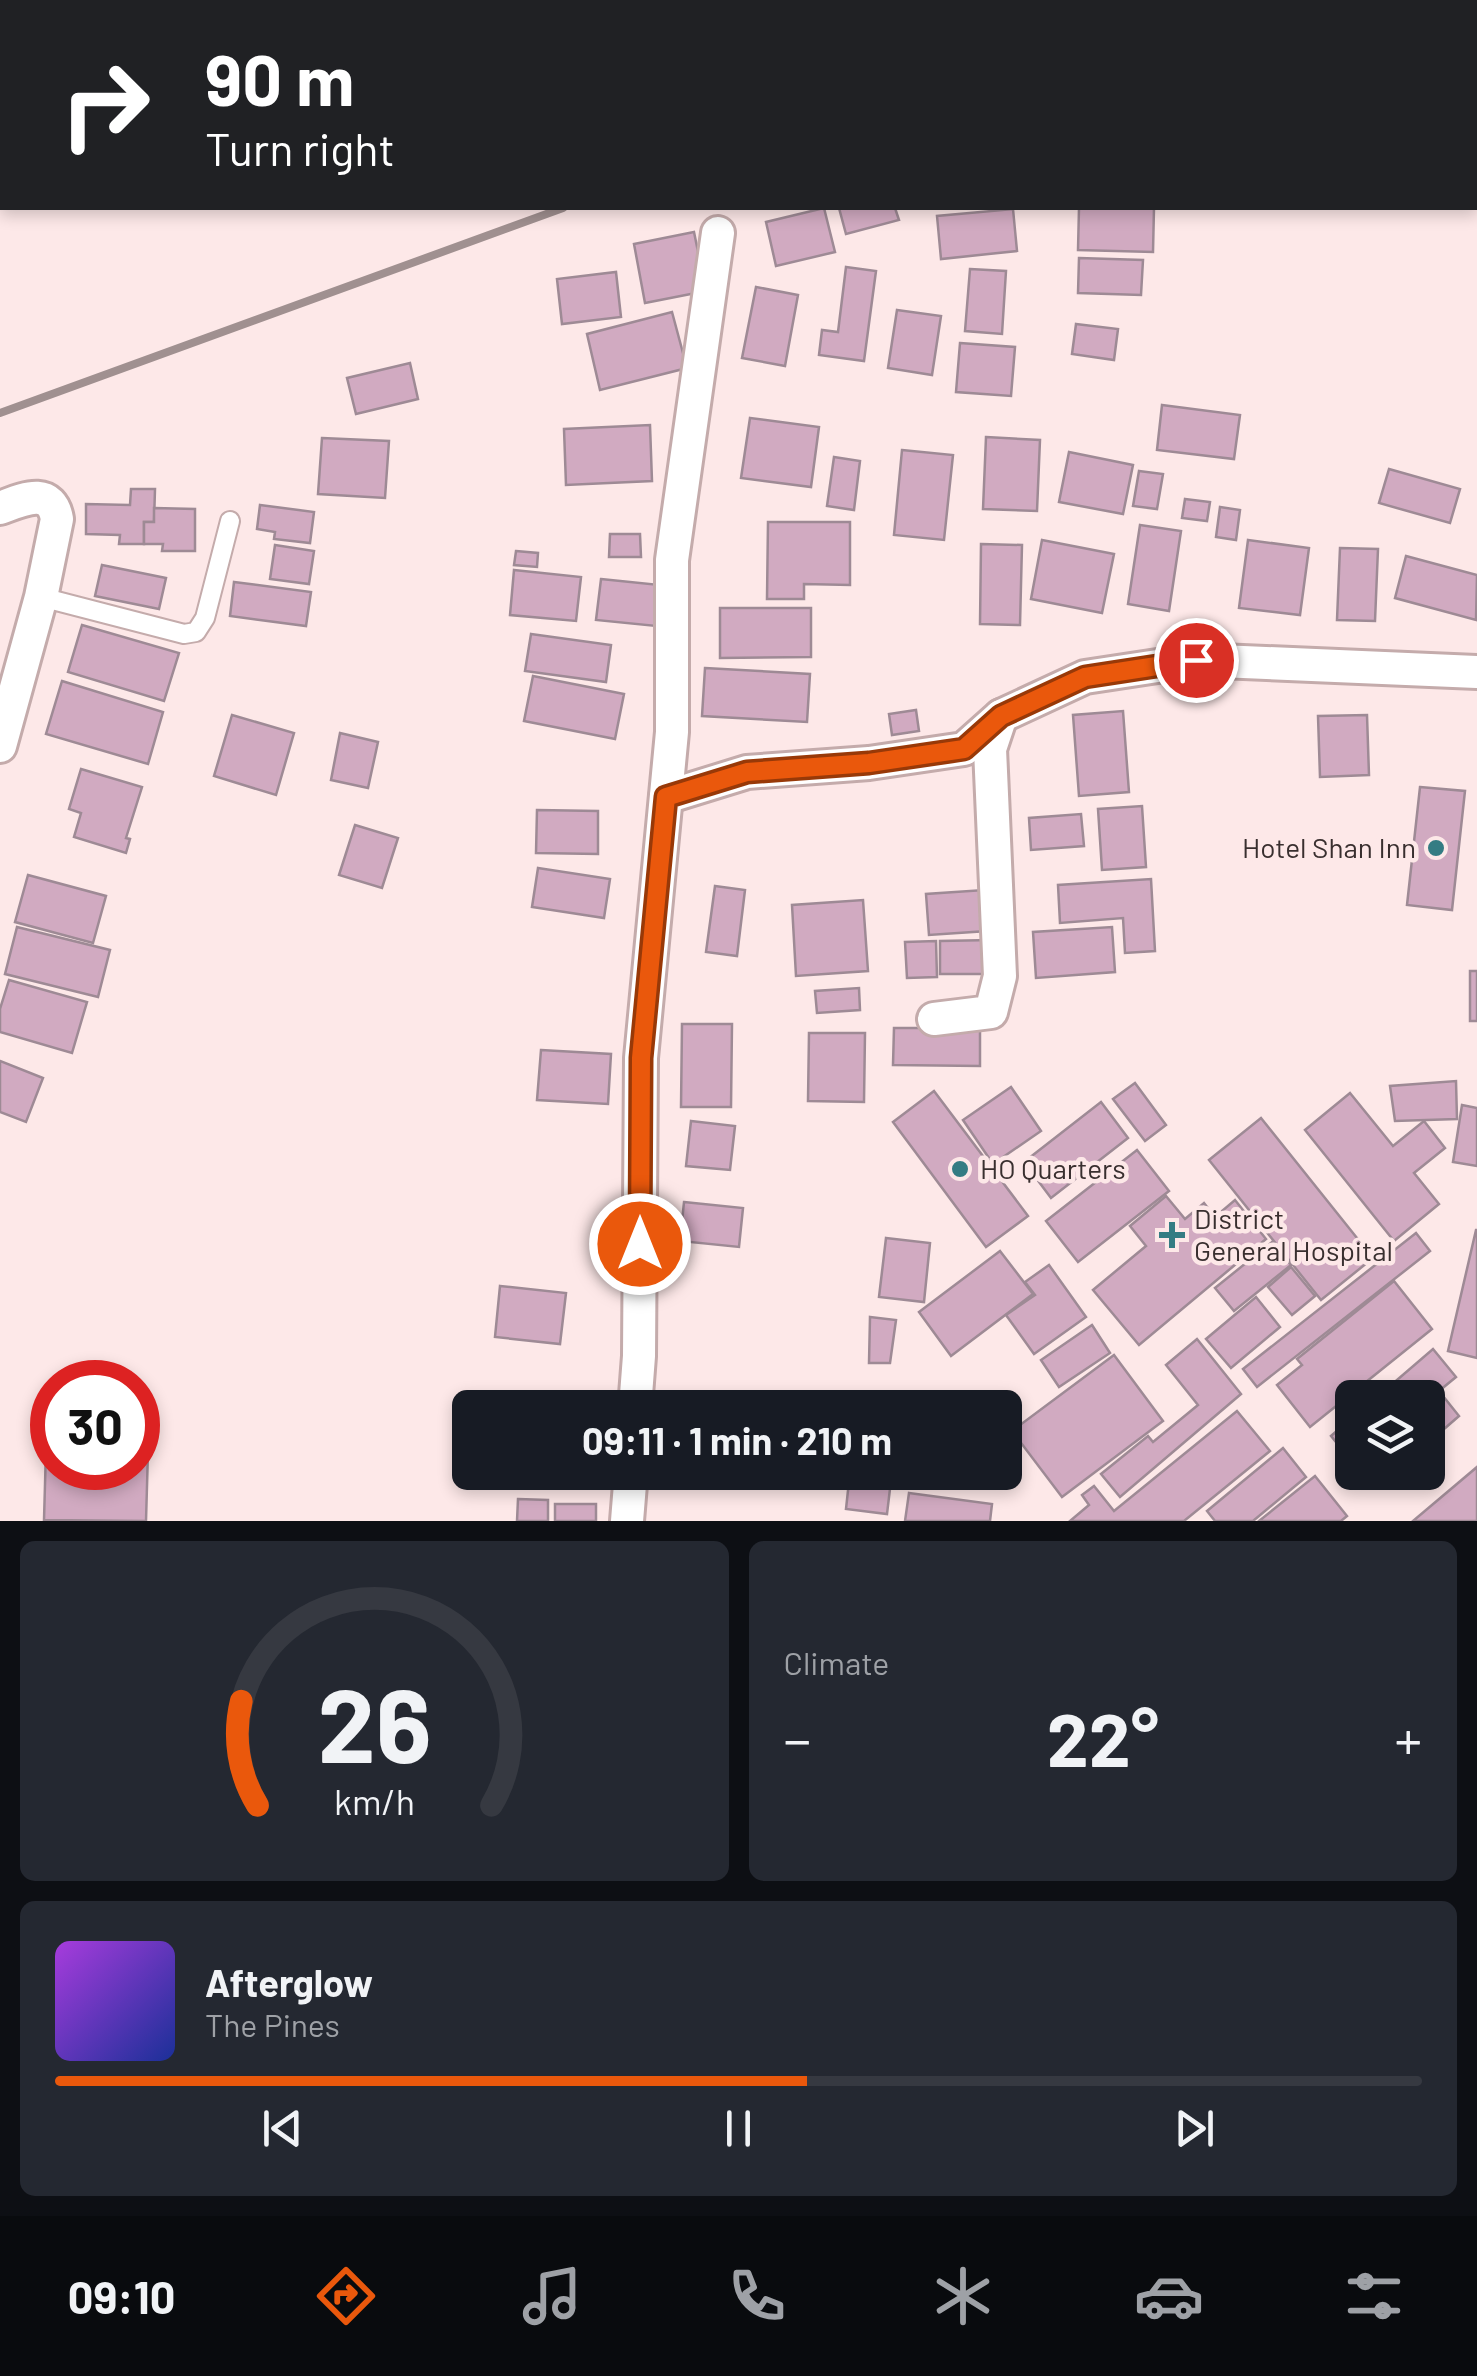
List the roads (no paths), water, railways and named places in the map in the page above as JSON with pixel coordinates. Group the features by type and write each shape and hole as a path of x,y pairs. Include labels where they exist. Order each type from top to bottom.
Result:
{"street":[{"path":"637,1390 641,1058 672,732 672,560 718,232"},
{"path":"0,508 36,496 56,511 57,520 41,597 0,746"},
{"path":"666,797 747,772 869,763 964,749 1001,716 1085,677 1196,660 1477,672"},
{"path":"934,1019 991,1012 1000,976 990,749 1001,716"},
{"path":"627,1521 629,1490"}],"lane":[{"path":"41,597 184,634 196,632 204,618 230,521"}],"railway":[{"path":"0,413 558,210"}],"place":[{"name":"Hotel Shan Inn","path":"1436,848"},
{"name":"HO Quarters","path":"960,1169"},
{"name":"District General Hospital","path":"1172,1235"}]}
